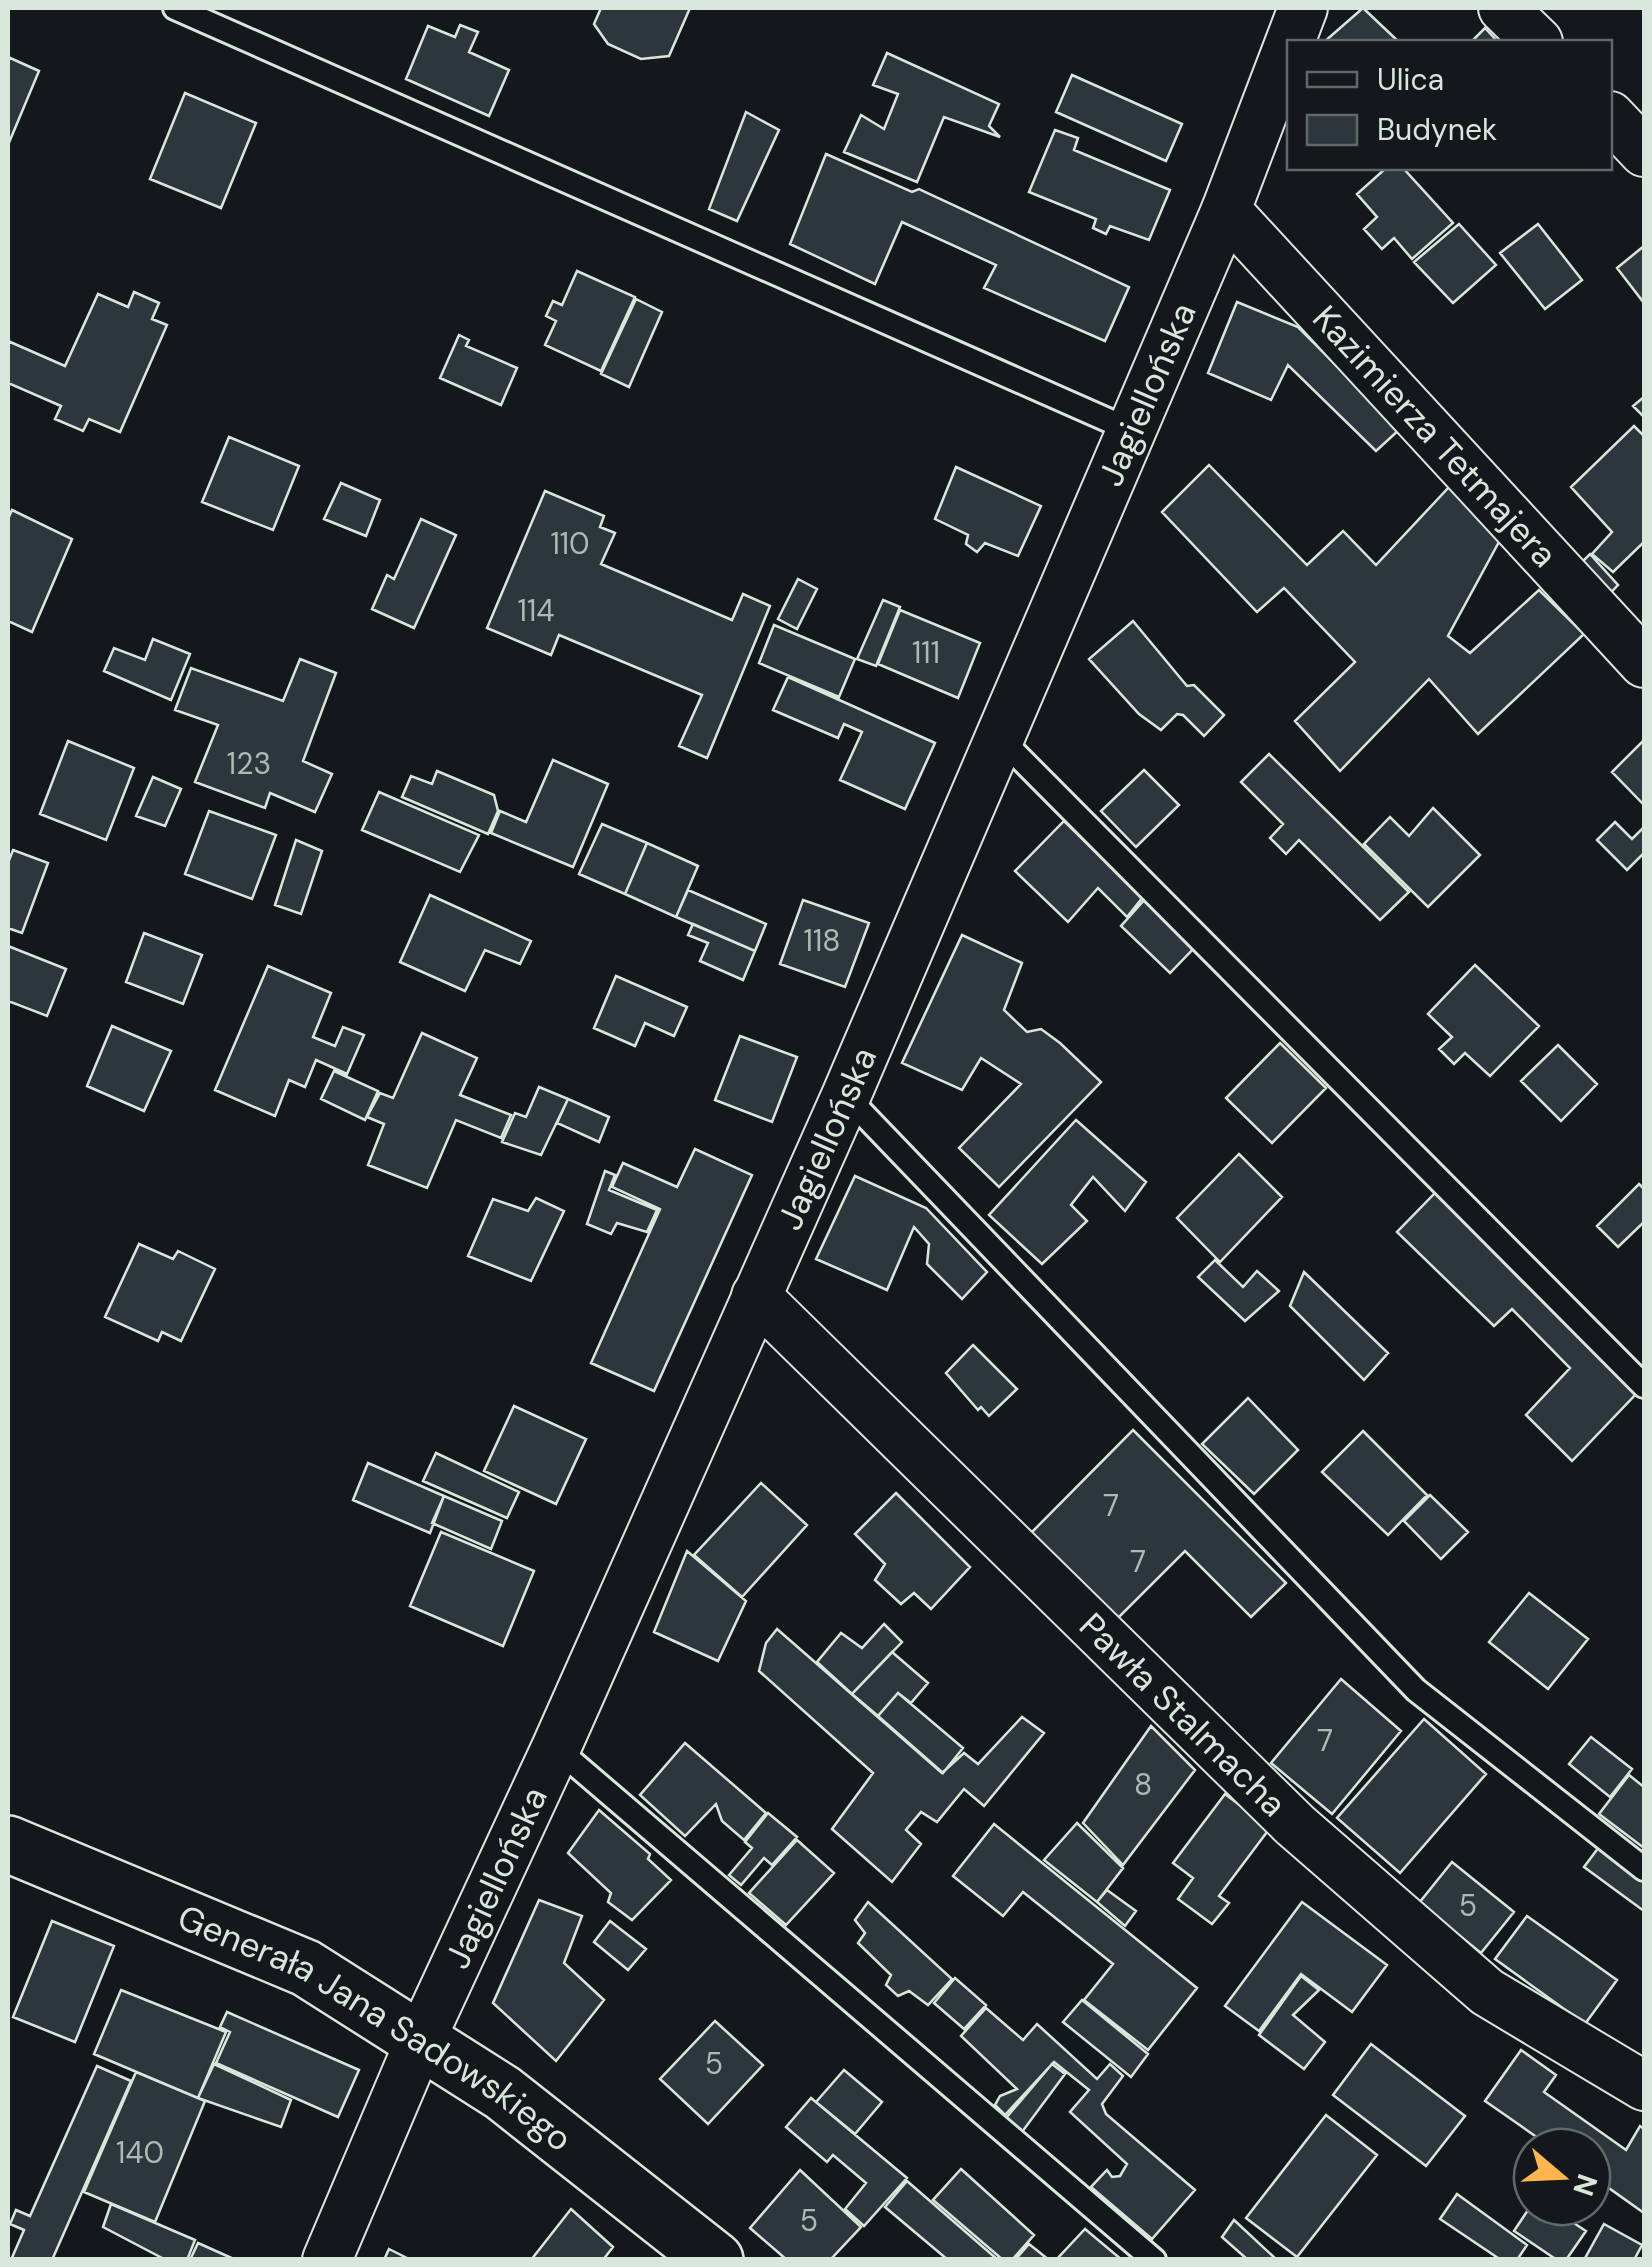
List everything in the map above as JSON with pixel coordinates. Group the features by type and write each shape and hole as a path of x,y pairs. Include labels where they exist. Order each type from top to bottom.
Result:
{"street":[{"name":"Jagiellońska","path":"1290,40 1302,8"},
{"path":"1504,8 1536,40"},
{"name":"Jagiellońska","path":"327,2260 420,2041 556,1748 846,1096 1128,429 1226,210 1287,48"},
{"path":"1612,118 1644,152"},
{"name":"Kazimierza Tetmajera","path":"1226,210 1644,663"},
{"name":"Pawła Stalmacha","path":"756,1296 1295,1825 1487,1992 1644,2086"},
{"name":"Generała Jana Sadowskiego","path":"8,1844 306,1968 504,2093 715,2260"}],"lane":[{"path":"175,8 1128,429"},
{"path":"1000,737 1644,1386"},
{"path":"846,1096 1416,1690 1644,1869"},
{"path":"556,1748 1154,2260"}],"building":[{"path":"601,8 690,8 669,56 641,59 608,44 594,24"},
{"path":"1363,8 1397,40 1326,40"},
{"path":"460,25 478,32 469,52 509,70 489,116 406,79 428,26 455,37"},
{"path":"1485,28 1496,40 1473,40"},
{"path":"887,53 999,104 989,126 1000,137 944,117 917,182 844,152 861,115 884,129 898,94 873,85"},
{"path":"8,57 39,71 8,145"},
{"path":"1072,75 1182,124 1166,161 1056,112"},
{"path":"185,93 256,123 221,208 150,179"},
{"path":"746,112 779,130 737,221 709,209"},
{"path":"1055,130 1078,138 1074,150 1170,190 1149,240 1110,226 1106,234 1093,228 1096,219 1029,192"},
{"path":"826,154 912,192 919,189 1129,287 1105,341 984,288 996,265 902,222 875,284 790,244"},
{"path":"1384,170 1405,170 1453,223 1412,259 1394,238 1382,249 1364,229 1377,217 1357,194"},
{"path":"1459,224 1496,265 1453,303 1414,262"},
{"path":"1538,224 1582,280 1545,309 1500,253"},
{"path":"1644,246 1644,303 1617,268"},
{"path":"577,271 635,297 601,371 545,345 556,321 546,316 553,301 562,305"},
{"path":"134,292 159,303 152,319 167,325 120,432 89,419 83,431 55,419 61,406 8,383 8,341 65,366 98,294 128,307"},
{"path":"636,299 662,312 629,387 601,374"},
{"path":"1237,302 1298,327 1400,429 1376,451 1288,365 1271,400 1208,373"},
{"path":"459,335 469,340 466,346 517,368 501,405 440,378"},
{"path":"1644,397 1644,417 1633,406"},
{"path":"1634,426 1644,436 1644,542 1613,572 1592,554 1612,532 1571,487"},
{"path":"229,437 299,466 273,530 202,502"},
{"path":"1209,465 1307,565 1343,531 1376,565 1450,486 1500,540 1448,636 1470,653 1539,590 1584,634 1478,734 1429,679 1340,771 1295,721 1355,662 1284,588 1257,612 1162,512"},
{"path":"956,467 1041,506 1018,556 985,543 977,552 966,544 968,535 935,519"},
{"path":"341,483 380,500 366,536 324,519"},
{"path":"545,491 604,516 600,527 615,533 601,564 732,620 743,594 770,606 707,758 679,746 702,695 559,635 551,655 487,628"},
{"path":"12,510 72,539 32,632 8,621 8,519"},
{"path":"421,519 456,535 414,628 372,609 387,575 394,579"},
{"path":"1590,554 1618,585 1599,605 1570,574"},
{"path":"798,579 817,589 797,629 778,619"},
{"path":"883,600 900,607 876,666 857,659"},
{"path":"900,610 980,643 958,698 878,664"},
{"path":"1133,621 1187,686 1194,685 1224,715 1204,736 1183,715 1177,714 1161,730 1139,714 1089,659"},
{"path":"774,625 855,659 839,697 759,663"},
{"path":"153,639 190,654 171,700 104,671 114,648 145,660"},
{"path":"300,659 336,673 303,761 332,774 315,812 270,793 265,808 195,782 218,725 175,710 191,668 283,701"},
{"path":"788,677 935,743 905,809 840,780 862,732 844,724 838,738 773,710"},
{"path":"1644,740 1644,805 1612,772"},
{"path":"68,741 134,768 106,840 40,814"},
{"path":"1269,754 1409,892 1380,920 1299,840 1286,854 1270,838 1283,824 1241,782"},
{"path":"553,760 608,784 573,867 491,833 500,811 526,822"},
{"path":"1144,770 1179,805 1136,847 1101,811"},
{"path":"437,771 494,795 498,811 488,834 402,797 411,776 432,784"},
{"path":"153,777 181,789 165,826 136,816"},
{"path":"379,792 479,835 460,872 362,830"},
{"path":"1433,808 1480,855 1428,907 1364,844 1390,817 1409,836"},
{"path":"209,811 276,835 252,899 185,874"},
{"path":"1064,821 1143,897 1127,917 1098,888 1068,922 1015,871"},
{"path":"1615,822 1632,839 1644,827 1644,853 1627,870 1597,840"},
{"path":"602,824 647,843 625,894 579,874"},
{"path":"296,840 322,851 301,914 275,905"},
{"path":"647,843 698,866 676,917 625,894"},
{"path":"13,850 48,863 22,933 8,928 8,863"},
{"path":"688,890 766,924 755,951 676,917"},
{"path":"430,895 531,941 520,964 485,950 465,991 400,962"},
{"path":"1147,897 1197,945 1170,973 1121,926"},
{"path":"803,900 869,923 845,987 780,964"},
{"path":"693,924 755,951 743,980 700,961 708,943 688,935"},
{"path":"144,933 202,955 183,1004 126,982"},
{"path":"962,935 1022,963 1004,1010 1027,1032 1041,1029 1060,1043 1101,1082 999,1187 959,1148 1021,1084 981,1058 962,1090 902,1063"},
{"path":"8,946 66,969 47,1016 8,1001"},
{"path":"1475,965 1539,1026 1490,1076 1465,1053 1454,1064 1439,1049 1452,1037 1428,1014"},
{"path":"268,966 331,993 313,1037 335,1046 343,1027 364,1035 347,1074 316,1060 305,1087 289,1080 275,1116 215,1090"},
{"path":"616,976 687,1007 674,1036 645,1023 635,1046 594,1028"},
{"path":"112,1026 171,1051 144,1111 87,1086"},
{"path":"422,1033 477,1058 460,1095 511,1115 501,1138 456,1120 427,1188 368,1165 384,1124 367,1117 380,1093 393,1098"},
{"path":"740,1036 797,1057 772,1122 715,1100"},
{"path":"1280,1043 1326,1088 1272,1143 1226,1098"},
{"path":"1558,1045 1597,1084 1561,1121 1521,1081"},
{"path":"334,1071 378,1091 365,1120 321,1099"},
{"path":"539,1087 568,1099 541,1155 502,1142 515,1113 526,1117"},
{"path":"568,1099 609,1117 599,1142 557,1123"},
{"path":"1076,1120 1146,1182 1125,1211 1093,1177 1071,1205 1087,1221 1042,1264 989,1215"},
{"path":"695,1149 752,1175 654,1391 591,1363 660,1209 612,1187 623,1163 677,1187"},
{"path":"1239,1154 1282,1197 1220,1262 1177,1218"},
{"path":"605,1171 615,1175 609,1190 657,1210 647,1232 617,1223 611,1234 587,1224"},
{"path":"855,1176 926,1208 987,1272 962,1299 927,1264 929,1244 914,1227 887,1290 816,1259"},
{"path":"1639,1184 1644,1189 1644,1222 1618,1247 1597,1226"},
{"path":"1435,1193 1637,1393 1572,1461 1526,1415 1570,1368 1512,1309 1494,1326 1397,1232"},
{"path":"536,1198 564,1211 531,1281 468,1256 493,1199 528,1211"},
{"path":"139,1244 173,1259 178,1251 215,1269 181,1341 162,1332 158,1341 105,1317"},
{"path":"1215,1260 1243,1287 1257,1271 1279,1291 1245,1321 1198,1277"},
{"path":"1304,1272 1388,1353 1364,1380 1290,1306"},
{"path":"973,1345 1017,1389 989,1416 981,1407 978,1410 946,1373"},
{"path":"1248,1398 1298,1450 1254,1494 1202,1444"},
{"path":"514,1406 586,1439 556,1504 484,1471"},
{"path":"1133,1430 1286,1583 1251,1617 1185,1551 1117,1619 1031,1533"},
{"path":"1363,1431 1427,1495 1388,1535 1322,1472"},
{"path":"436,1453 519,1492 507,1518 423,1481"},
{"path":"368,1463 444,1496 430,1533 353,1500"},
{"path":"761,1483 807,1525 742,1597 694,1555"},
{"path":"896,1493 970,1567 931,1609 914,1593 901,1604 875,1580 885,1564 855,1534"},
{"path":"1430,1495 1468,1532 1441,1559 1404,1521"},
{"path":"444,1496 502,1521 491,1549 432,1523"},
{"path":"441,1532 534,1571 503,1646 410,1606"},
{"path":"687,1551 746,1601 718,1661 654,1632"},
{"path":"1529,1593 1588,1639 1548,1689 1489,1642"},
{"path":"884,1624 902,1642 852,1694 817,1662 841,1633 862,1648"},
{"path":"777,1629 942,1773 964,1753 978,1764 1022,1717 1044,1733 984,1806 964,1789 937,1822 921,1812 906,1830 921,1844 892,1882 832,1829 873,1773 759,1671 766,1643"},
{"path":"892,1652 928,1683 911,1703 898,1693 878,1716 852,1694"},
{"path":"1341,1679 1401,1731 1332,1814 1271,1763"},
{"path":"898,1693 963,1748 943,1773 878,1716"},
{"path":"1424,1719 1486,1774 1400,1873 1337,1818"},
{"path":"1151,1726 1195,1770 1123,1865 1083,1823"},
{"path":"1591,1737 1632,1769 1610,1797 1569,1764"},
{"path":"685,1743 766,1813 744,1840 722,1821 716,1804 685,1836 640,1795"},
{"path":"1629,1775 1644,1787 1644,1848 1599,1814"},
{"path":"1225,1794 1270,1828 1219,1896 1229,1903 1212,1924 1178,1899 1193,1878 1173,1863"},
{"path":"599,1810 650,1854 648,1859 671,1880 632,1920 608,1902 611,1893 568,1853"},
{"path":"768,1813 797,1837 772,1865 764,1858 741,1885 729,1875 752,1848 745,1842"},
{"path":"1077,1823 1123,1868 1097,1902 1044,1860"},
{"path":"994,1824 1197,1988 1148,2050 1084,2000 1113,1964 1023,1892 1003,1916 953,1876"},
{"path":"797,1840 834,1873 786,1925 749,1893"},
{"path":"1599,1847 1644,1880 1644,1911 1584,1867"},
{"path":"1452,1862 1514,1912 1481,1953 1419,1903"},
{"path":"1107,1890 1136,1911 1125,1926 1097,1902"},
{"path":"539,1900 582,1916 564,1963 604,2000 556,2061 493,2003"},
{"path":"868,1902 952,1979 928,2005 909,1991 898,1996 886,1985 891,1975 858,1943 865,1933 855,1920"},
{"path":"1302,1902 1387,1965 1352,2012 1301,1974 1259,2031 1225,2006"},
{"path":"1527,1916 1617,1980 1585,2024 1495,1959"},
{"path":"52,1921 114,1946 75,2042 13,2017"},
{"path":"610,1921 646,1949 628,1970 594,1942"},
{"path":"1301,1976 1319,1990 1293,2015 1325,2042 1304,2069 1259,2035"},
{"path":"955,1978 986,2005 964,2029 934,2003"},
{"path":"121,1990 226,2032 198,2098 94,2054"},
{"path":"1082,2000 1148,2054 1131,2077 1063,2022"},
{"path":"986,2008 1023,2040 1037,2024 1097,2079 1110,2064 1123,2076 1102,2104 1106,2114 1195,2190 1152,2239 1091,2187 1107,2170 1112,2177 1120,2176 1127,2164 1070,2112 1089,2090 1054,2062 1005,2115 995,2105 1000,2096 1017,2089 961,2036"},
{"path":"227,2012 359,2070 338,2117 216,2063 230,2032 220,2027"},
{"path":"715,2021 763,2065 708,2124 660,2079"},
{"path":"1371,2044 1465,2116 1426,2166 1333,2095"},
{"path":"1521,2050 1556,2075 1544,2092 1593,2127 1522,2127 1485,2101"},
{"path":"214,2064 291,2100 281,2127 198,2098"},
{"path":"1052,2064 1065,2074 1022,2132 1006,2118"},
{"path":"97,2066 131,2081 52,2260 11,2260 24,2230 10,2224 16,2210 30,2216"},
{"path":"844,2070 882,2102 855,2134 816,2102"},
{"path":"136,2072 205,2101 155,2222 84,2192"},
{"path":"811,2098 907,2178 864,2226 845,2209 866,2183 833,2155 827,2162 786,2127"},
{"path":"1326,2115 1377,2155 1297,2257 1246,2218"},
{"path":"1640,2126 1644,2129 1644,2213 1612,2190 1612,2140 1626,2150"},
{"path":"961,2169 1034,2235 1012,2260 1003,2260 933,2200"},
{"path":"800,2170 861,2227 830,2260 787,2260 750,2228"},
{"path":"907,2181 998,2260 948,2260 885,2207"},
{"path":"1457,2194 1527,2245 1517,2260 1501,2260 1440,2219"},
{"path":"111,2204 195,2240 187,2260 166,2260 103,2227"},
{"path":"571,2209 613,2247 603,2260 531,2260"},
{"path":"1234,2220 1277,2260 1248,2260 1222,2237"},
{"path":"1517,2227 1580,2227 1586,2231 1566,2260 1557,2260 1514,2231"},
{"path":"1602,2227 1642,2245 1634,2260 1584,2260"},
{"path":"1085,2229 1122,2260 1056,2260"},
{"path":"198,2243 236,2260 190,2260"},
{"path":"1029,2244 1049,2260 1015,2260"},
{"path":"389,2249 411,2260 384,2260"}]}
